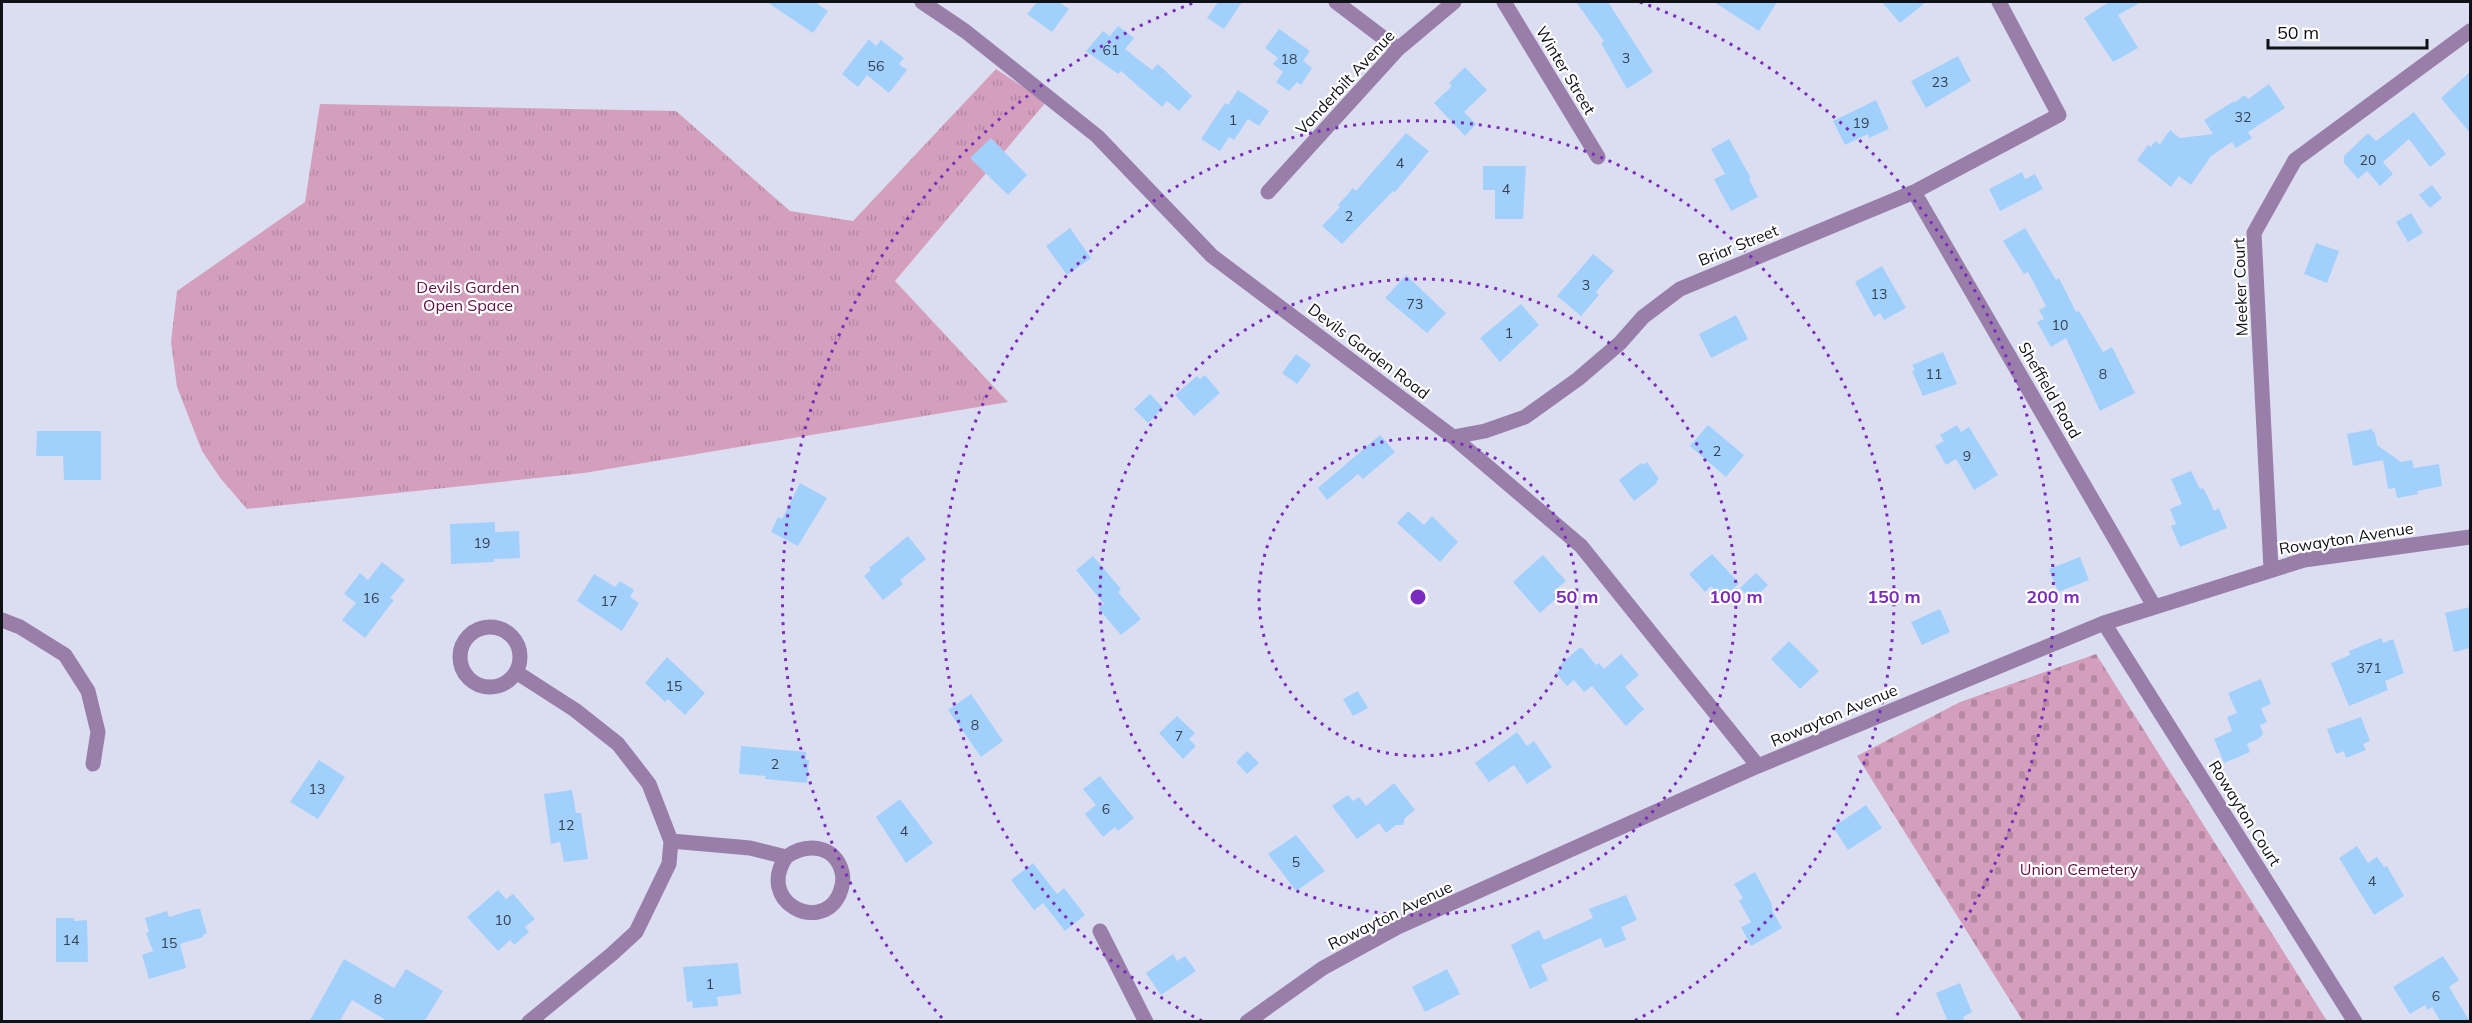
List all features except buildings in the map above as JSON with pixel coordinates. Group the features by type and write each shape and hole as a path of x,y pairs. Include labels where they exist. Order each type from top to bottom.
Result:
{"street":[{"name":"Devils Garden Road","path":"922,2 964,31 1097,136 1212,256 1453,437 1581,546 1758,766"},
{"path":"1336,2 1398,49"},
{"name":"Vanderbilt Avenue","path":"1268,192 1398,49 1454,2"},
{"name":"Winter Street","path":"1504,2 1598,157"},
{"name":"Briar Street","path":"1453,437 1485,431 1525,417 1578,379 1620,343 1643,317 1680,289 1914,192 2059,115 1998,2"},
{"name":"Meeker Court","path":"2271,569 2254,233 2295,160 2470,31"},
{"name":"Sheffield Road","path":"1914,192 2154,606"},
{"name":"Rowayton Avenue","path":"1247,1022 1315,974 1398,927 1758,766 2104,623 2304,560 2470,537"},
{"path":"2,620 20,627 65,655 88,691 98,732 93,764"},
{"name":"Rowayton Court","path":"2104,623 2355,1022"},
{"path":"516,672 575,710 618,744 649,784 671,841 669,864 636,932 529,1022"},
{"path":"671,841 750,848 786,857 796,850 808,847 820,848 831,854 839,863 843,881 838,898 829,907 818,911 806,912 794,909 785,901 779,890 777,878 786,857"},
{"path":"1100,931 1146,1022"}],"green space":[{"name":"Devils Garden Open Space","path":"996,69 1046,102 895,281 1008,402 584,473 247,509 221,479 202,451 177,387 171,342 177,291 305,202 320,104 676,111 790,211 853,221"},
{"name":"Union Cemetery","path":"2096,654 2327,1021 2023,1021 1857,756 1960,702"}]}
